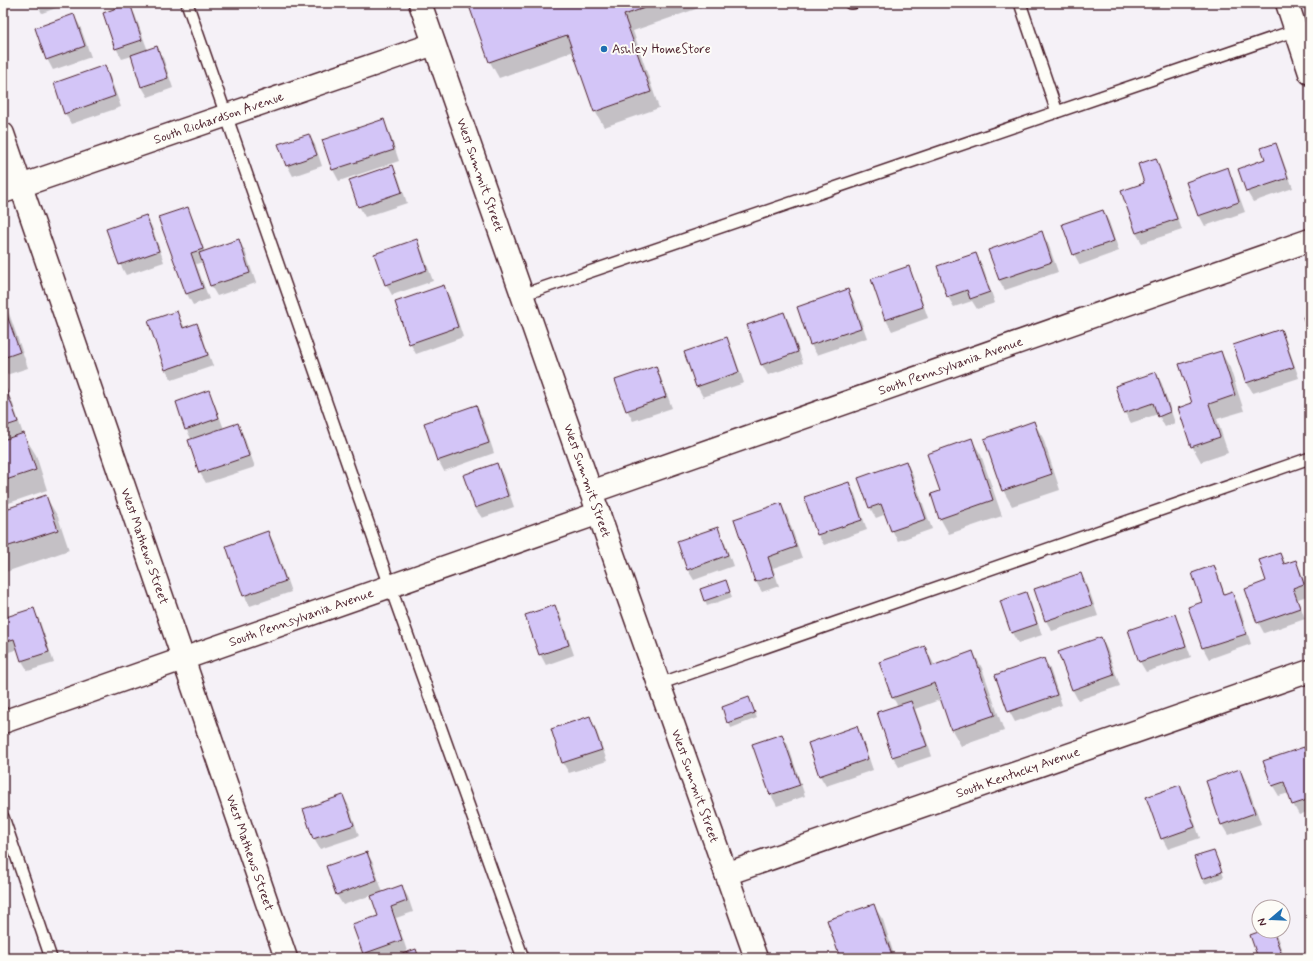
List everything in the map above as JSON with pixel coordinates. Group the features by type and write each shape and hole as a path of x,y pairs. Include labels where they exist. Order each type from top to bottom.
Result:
{"street":[{"name":"West Summit Street","path":"420,3 756,958"},
{"path":"1287,3 1310,73"},
{"name":"South Richardson Avenue","path":"12,189 434,44"},
{"name":"West Mathews Street","path":"3,134 12,189 184,659 286,958"},
{"name":"South Pennsylvania Avenue","path":"591,492 1310,240"},
{"name":"South Pennsylvania Avenue","path":"3,722 598,512"},
{"name":"South Kentucky Avenue","path":"726,874 1310,671"}],"lane":[{"path":"187,3 390,586 523,958"},
{"path":"1020,3 1057,112"},
{"path":"522,295 1296,30"},
{"path":"659,684 1310,458"},
{"path":"3,817 51,958"}],"building":[{"path":"130,3 142,40 115,49 103,13"},
{"name":"Ashley HomeStore","path":"468,3 659,3 624,15 651,92 594,112 567,35 489,62"},
{"path":"74,14 85,46 46,60 35,28"},
{"path":"157,46 168,78 141,87 131,55"},
{"path":"105,65 115,96 64,114 54,83"},
{"path":"384,119 394,150 332,170 322,140"},
{"path":"309,134 317,155 286,166 278,144"},
{"path":"1276,143 1288,178 1246,192 1238,169 1265,159 1261,148"},
{"path":"1156,158 1177,219 1136,233 1121,191 1144,183 1138,164"},
{"path":"393,165 402,192 358,207 349,180"},
{"path":"1228,167 1239,202 1198,216 1186,182"},
{"path":"188,207 203,249 191,253 203,288 186,294 158,217"},
{"path":"1103,210 1114,241 1073,255 1062,224"},
{"path":"146,215 159,251 119,265 106,229"},
{"path":"1042,231 1052,262 999,280 988,250"},
{"path":"239,239 250,273 210,286 199,253"},
{"path":"417,239 427,270 385,285 374,254"},
{"path":"976,253 990,292 970,299 967,290 947,297 937,266"},
{"path":"909,266 923,307 885,320 871,279"},
{"path":"444,285 458,327 409,344 395,302"},
{"path":"848,289 861,328 810,345 797,307"},
{"path":"3,304 20,352 3,358"},
{"path":"177,311 183,328 197,323 208,355 165,370 148,321"},
{"path":"784,312 798,352 761,365 747,325"},
{"path":"1310,315 1310,336 1303,317"},
{"path":"1281,329 1294,367 1246,383 1233,345"},
{"path":"727,337 739,372 696,387 684,352"},
{"path":"1221,351 1235,395 1209,404 1220,437 1191,447 1178,408 1192,403 1179,364"},
{"path":"656,366 666,397 626,411 615,380"},
{"path":"1156,372 1170,412 1158,417 1153,403 1124,413 1115,386"},
{"path":"6,389 18,422 3,427 3,390"},
{"path":"209,390 219,418 185,430 176,402"},
{"path":"476,405 489,443 437,461 424,423"},
{"path":"1034,421 1052,474 1002,491 984,439"},
{"path":"238,423 249,456 199,473 188,440"},
{"path":"24,433 36,470 3,481 3,440"},
{"path":"972,438 993,500 939,519 931,494 940,491 927,454"},
{"path":"906,461 926,519 891,531 881,504 869,508 858,478"},
{"path":"497,463 508,496 475,508 463,475"},
{"path":"849,482 862,520 817,535 804,497"},
{"path":"46,495 58,530 3,548 3,510"},
{"path":"781,503 796,547 768,557 774,576 755,582 734,519"},
{"path":"718,527 728,555 687,570 677,541"},
{"path":"268,531 286,581 243,596 226,546"},
{"path":"1280,553 1284,564 1296,560 1304,584 1293,588 1300,608 1257,623 1245,589 1266,581 1259,560"},
{"path":"1214,565 1224,594 1232,591 1246,634 1202,648 1188,607 1202,602 1192,573"},
{"path":"1081,573 1092,605 1045,621 1034,589"},
{"path":"726,580 730,592 704,601 700,589"},
{"path":"1026,592 1037,624 1011,633 1000,601"},
{"path":"555,605 569,645 539,655 525,615"},
{"path":"34,608 49,652 21,661 14,639 3,642 3,618"},
{"path":"1175,614 1186,646 1139,662 1128,630"},
{"path":"1101,637 1114,675 1072,690 1058,652"},
{"path":"925,646 932,666 973,651 995,715 951,730 935,683 892,698 879,662"},
{"path":"1044,658 1057,695 1008,712 995,675"},
{"path":"749,697 755,713 727,723 722,707"},
{"path":"911,701 927,746 892,757 877,712"},
{"path":"590,716 602,750 562,763 551,729"},
{"path":"857,726 868,759 819,776 808,743"},
{"path":"782,734 800,785 770,795 752,744"},
{"path":"1304,747 1310,763 1310,799 1292,805 1284,782 1272,786 1263,761"},
{"path":"1240,769 1255,813 1221,825 1206,781"},
{"path":"1180,785 1195,827 1161,839 1146,797"},
{"path":"343,795 354,825 313,839 303,809"},
{"path":"1214,851 1222,872 1202,879 1194,857"},
{"path":"367,852 377,880 336,895 326,866"},
{"path":"402,885 407,901 391,907 402,940 363,954 352,924 378,916 371,896"},
{"path":"874,904 893,958 840,958 827,920"},
{"path":"1251,939 1276,939 1283,958 1258,958"},
{"path":"416,949 419,958 391,958"}],"place":[{"name":"Ashley HomeStore","path":"604,49"}]}
